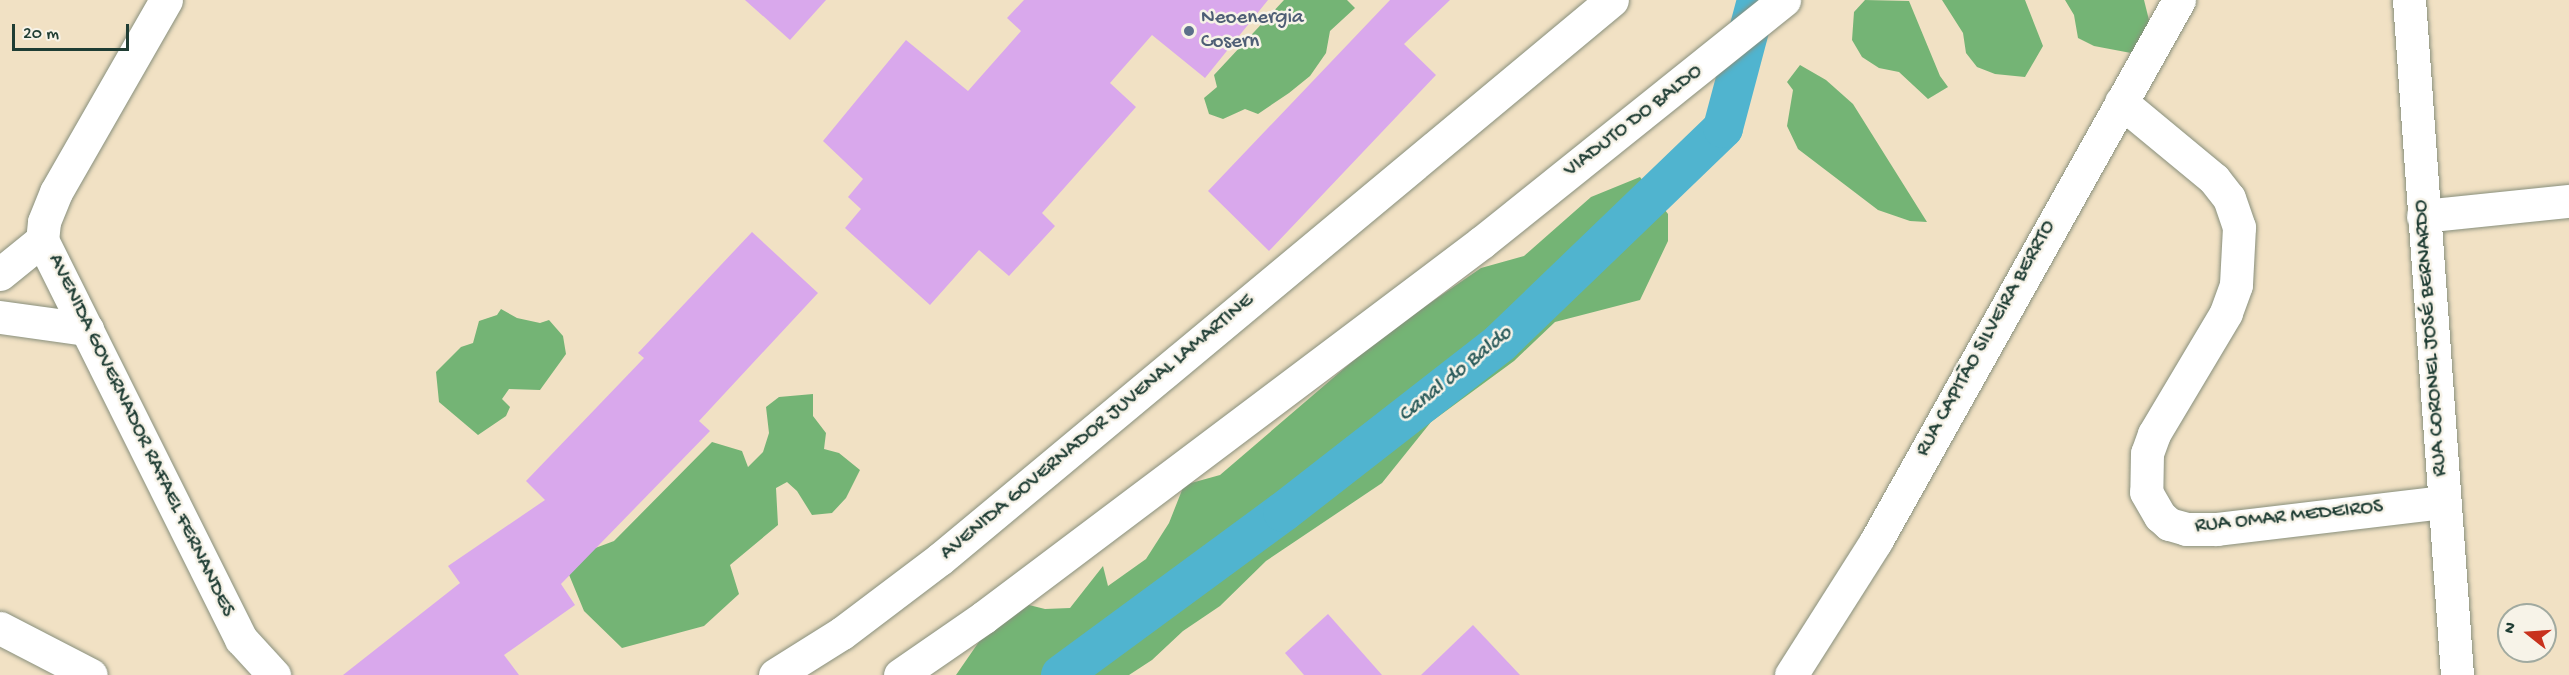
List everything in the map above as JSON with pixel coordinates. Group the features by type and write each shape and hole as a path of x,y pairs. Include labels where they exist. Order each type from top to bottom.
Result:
{"main road":[{"name":"AVENIDA GOVERNADOR RAFAEL FERNANDES","path":"166,0 56,192 44,222 42,240 241,639 245,662 274,675"},
{"name":"AVENIDA GOVERNADOR JUVENAL LAMARTINE","path":"775,675 842,633 940,559 1612,0"},
{"name":"VIADUTO DO BALDO","path":"900,675 984,617 1482,242 1784,0"},
{"name":"RUA CAPITÃO SILVEIRA BERRTO","path":"1791,675 1876,541 2179,0"},
{"name":"RUA CORONEL JOSÉ BERNARDO","path":"2409,0 2457,675"},
{"name":"RUA OMAR MEDEIROS","path":"2121,102 2214,179 2229,198 2239,227 2236,285 2226,313 2154,434 2147,453 2146,492 2160,516 2169,524 2186,529 2217,529 2444,502"},
{"path":"2423,216 2569,201"},
{"path":"0,274 42,240"},
{"path":"0,317 87,329"},
{"path":"0,627 91,675"}],"green space":[{"path":"1284,0 1347,0 1355,8 1330,31 1326,53 1310,76 1289,93 1258,114 1245,109 1223,119 1209,114 1204,98 1217,87 1214,75"},
{"path":"1865,0 1909,1 1940,76 1948,87 1928,99 1899,72 1879,68 1862,57 1852,40 1854,12"},
{"path":"1942,0 2025,0 2043,46 2025,77 1995,74 1977,67 1966,53 1963,33"},
{"path":"2065,0 2144,0 2151,28 2131,53 2094,46 2078,38 2074,15"},
{"path":"1800,65 1826,80 1853,104 1927,222 1910,221 1878,210 1798,149 1787,126 1793,90 1787,82"},
{"path":"1640,177 1668,214 1668,241 1640,300 1555,322 1514,361 1431,422 1382,483 1266,561 1220,606 1183,631 1152,660 1129,675 956,675 985,633 1021,603 1045,609 1070,608 1103,566 1108,586 1146,559 1169,523 1184,485 1220,475 1382,336 1481,268 1524,256 1591,197"},
{"path":"501,309 517,318 540,323 549,320 563,336 566,354 540,390 509,389 502,399 510,407 506,416 478,435 439,402 436,372 461,347 473,343 479,321 497,315"},
{"path":"813,394 813,416 826,433 824,449 839,453 860,470 846,498 832,513 812,515 797,491 787,482 776,488 778,525 730,565 739,594 704,626 622,648 584,611 565,565 582,553 614,541 712,442 742,451 748,467 763,452 769,433 766,407 779,397"}],"building":[{"path":"745,0 826,0 790,40"},
{"path":"1024,0 1268,0 1205,78 1152,35 1110,83 1136,107 1042,213 1055,226 1009,276 979,250 930,305 845,228 861,209 848,197 863,179 823,141 906,40 968,91 1021,31 1007,18"},
{"path":"1390,0 1450,0 1404,44 1436,75 1269,251 1208,191"},
{"path":"752,232 818,293 699,421 710,431 561,584 575,605 504,655 519,675 343,675 460,583 448,566 545,500 526,481 644,358 638,353"},
{"path":"1328,614 1382,675 1304,675 1285,653"},
{"path":"1473,625 1520,675 1421,675"}],"waterway":[{"name":"Canal do Baldo","path":"1061,675 1283,512 1501,342 1723,128 1757,0"}],"place":[{"name":"Neoenergia Cosern","path":"1189,31"}]}
